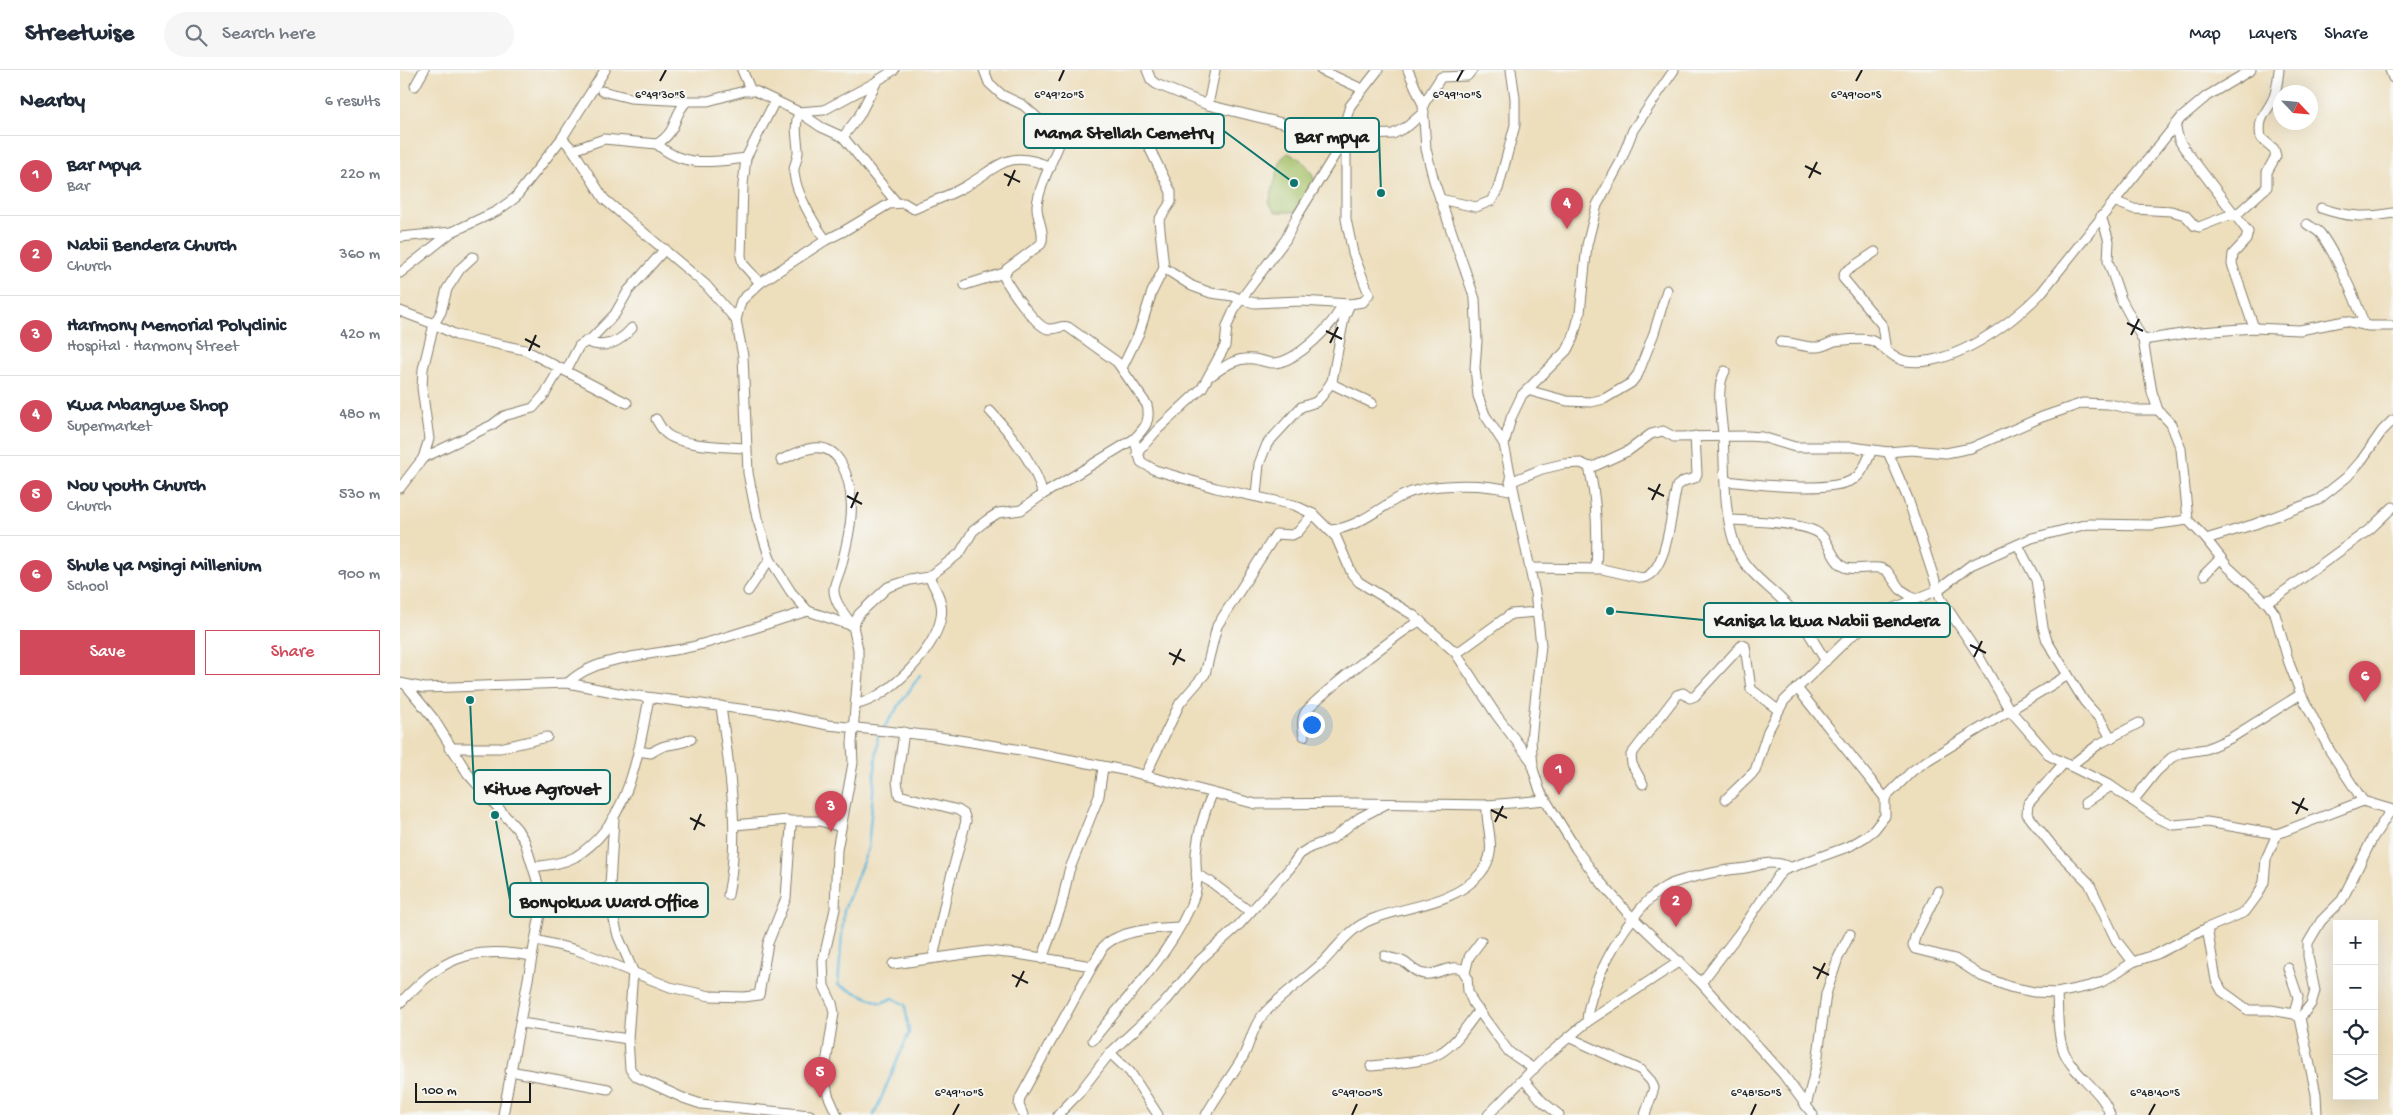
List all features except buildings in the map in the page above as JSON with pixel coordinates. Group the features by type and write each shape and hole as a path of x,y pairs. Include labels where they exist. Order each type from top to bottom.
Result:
{"street":[{"path":"415,86 424,70"},
{"path":"400,273 452,232 497,211 515,198 562,138 605,70"},
{"path":"742,70 751,91"},
{"path":"799,112 824,110 877,82 894,70"},
{"path":"984,70 989,83 1002,95 1023,105 1040,120 1064,132 1106,131 1131,133 1145,140 1172,197 1170,204 1159,220 1164,268 1152,292 1139,333 1122,368"},
{"path":"1147,70 1151,80 1156,84 1208,105 1323,133 1347,134 1393,134 1408,126 1424,108 1441,77 1467,76 1472,70"},
{"path":"1208,105 1215,70"},
{"path":"1321,70 1362,89"},
{"path":"1164,268 1192,286 1211,293 1233,296 1255,303 1301,301 1346,304 1363,302 1369,294 1353,253 1346,219 1347,134 1345,126 1347,112 1362,89 1378,70"},
{"path":"1408,70 1424,108 1426,149 1440,199 1475,299 1477,341 1474,368 1478,396 1485,415 1504,444 1538,612 1541,645 1531,740 1537,784 1576,849 1597,878 1634,918 1701,983 1784,1074 1812,1115"},
{"path":"1440,199 1476,207 1491,201 1498,189 1514,125 1515,98 1510,70"},
{"path":"1504,444 1511,418 1527,390 1567,350 1573,338 1580,313 1587,245 1597,205 1620,163 1633,130 1674,70"},
{"path":"1780,342 1818,347 1835,341 1870,340 1903,360 1928,361 1950,354 1990,335 2041,293 2101,216 2166,140 2175,125 2195,105 2250,70"},
{"path":"2114,201 2134,209 2171,211 2185,215 2195,226 2199,227 2236,215 2267,186 2268,172 2276,152 2261,138 2261,123 2262,114 2270,107 2275,95 2279,70"},
{"path":"2390,70 2393,78"},
{"path":"843,137 859,116 877,82"},
{"path":"602,91 630,98 708,101 744,91 751,91 799,112 821,127 843,137 896,202 914,209 962,188 990,169 1014,159 1029,159 1051,167"},
{"path":"657,144 670,134 681,106 686,101"},
{"path":"760,283 743,264 741,256 742,185 746,158 775,101"},
{"path":"799,112 795,124 798,151 794,175 798,190 816,227 826,240"},
{"path":"2175,125 2179,140 2245,227 2248,236 2233,254 2232,264 2254,328"},
{"path":"965,285 1004,273 1041,244 1042,234 1037,216 1037,206 1042,185 1064,132"},
{"path":"1137,453 1158,429 1198,394 1225,346 1229,321 1286,239 1296,218 1347,134"},
{"path":"562,138 573,150 604,199 706,285 736,320"},
{"path":"573,150 604,139 657,144 665,151 683,160 746,158"},
{"path":"853,626 808,611 791,592 770,560 757,518 746,448 743,356 736,320 741,301 760,283 826,240 889,204 896,202"},
{"path":"2321,208 2343,216 2356,217 2393,213"},
{"path":"2101,216 2108,234 2108,261 2116,286 2143,340 2152,392 2158,410 2171,424 2181,449 2188,520 2234,573 2275,614 2289,663 2302,694 2330,752 2363,801 2393,811"},
{"path":"2307,224 2318,232 2327,244 2357,302 2364,325"},
{"path":"400,237 452,232"},
{"path":"423,458 492,425 504,416 533,408 579,346 615,314 628,291 665,249"},
{"path":"1875,252 1845,272 1843,278 1882,325 1886,351"},
{"path":"400,488 423,458 428,439 429,429 424,412 423,369 434,324 441,312 447,288 460,269 473,257"},
{"path":"853,626 859,614 888,587 910,580 929,577 960,553 977,527 998,514 1021,510 1042,495 1134,439 1148,423 1147,405 1122,368 1102,350 1068,327 1049,330 1044,328 1014,293 1004,273"},
{"path":"1527,390 1567,401 1586,403 1604,399 1631,383 1638,374 1654,333 1667,290"},
{"path":"1208,378 1236,360 1253,359 1275,363 1296,354 1328,325 1346,304"},
{"path":"1256,496 1258,464 1267,444 1301,407 1316,402 1328,389 1332,381 1346,304"},
{"path":"400,311 456,335 525,350 627,403"},
{"path":"2143,340 2188,333 2254,328 2300,330 2346,321 2364,325 2393,326"},
{"path":"586,341 594,345 605,346 617,341 632,328"},
{"path":"1725,372 1721,378 1720,389 1726,481 1735,546 1744,562 1764,586 1789,606 1826,660"},
{"path":"1332,381 1334,385 1372,403"},
{"path":"1331,530 1341,530 1375,510 1416,490 1512,486 1542,469 1563,464 1581,463 1589,467 1614,459 1655,432 1666,431 1674,437 1762,437 1794,447 1852,447 1888,452 1920,450 1946,453 1971,448 2042,417 2083,403 2109,404 2136,410 2158,410"},
{"path":"990,411 1007,430 1019,448 1039,482 1042,495"},
{"path":"656,419 665,432 677,439 728,448 746,448"},
{"path":"2206,539 2255,524 2318,500 2347,477 2382,431 2393,420"},
{"path":"1530,568 1596,568 1642,578 1652,573 1668,540 1677,486 1684,481 1695,478 1697,474 1695,436"},
{"path":"1134,439 1141,462 1154,470 1216,488 1294,505 1313,514 1331,530 1352,574 1359,582 1407,610 1455,652 1501,721 1533,763"},
{"path":"781,460 813,447 831,452 838,458 844,468 851,485 853,502 842,565 834,588 835,596 853,626 858,649 857,704 853,763 837,850 835,909 823,961 824,986 832,1003 834,1013 825,1070 826,1084 828,1095 837,1115"},
{"path":"1726,481 1789,487 1820,487 1846,482 1856,478 1872,450"},
{"path":"1888,452 1908,499 1941,599 1974,648 2009,710 2050,756 2111,786 2159,819 2174,825 2207,822 2277,834 2363,801"},
{"path":"1589,467 1596,495 1596,568"},
{"path":"2264,601 2274,598 2370,529 2393,507"},
{"path":"1145,776 1180,703 1205,674 1217,626 1264,552 1276,534 1292,535 1298,532 1313,514"},
{"path":"1730,520 1778,523 1810,529 1821,535 1839,564 1846,568 1883,569 1900,589 1914,598"},
{"path":"1726,799 1756,771 1768,731 1778,710 1797,688 1826,660 1866,625 1888,611 1914,598 1938,590 1972,565 2032,538 2080,525 2151,525 2188,520"},
{"path":"2018,545 2036,580 2047,641 2084,701 2100,720 2111,738"},
{"path":"2204,575 2221,558"},
{"path":"748,591 770,560"},
{"path":"857,704 874,699 889,690 914,665 937,633 942,615 941,600 929,577"},
{"path":"568,683 582,671 609,662 696,646 808,611"},
{"path":"1455,652 1511,614 1538,612"},
{"path":"1304,736 1303,718 1309,708 1356,668 1402,632 1420,621"},
{"path":"1643,784 1632,764 1633,751 1677,695 1683,693 1690,698 1695,696 1742,645 1745,646 1751,689 1778,710"},
{"path":"1885,798 1912,771 2009,710 2068,676"},
{"path":"403,684 424,688 568,683 649,698 772,713 854,728 904,732 1038,753 1145,776 1212,794 1264,805 1387,803 1487,805 1546,800"},
{"path":"403,684 433,718 449,748 468,774 517,829 525,842 534,868 541,901 536,940 502,1115"},
{"path":"1701,983 1740,932 1778,876 1790,867 1827,855 1865,837 1874,830 1885,816 1885,798 1797,688"},
{"path":"2134,801 2156,772 2171,758 2180,753 2206,749 2231,738 2302,694"},
{"path":"534,868 556,864 574,857 593,843 614,818 626,791 638,751 649,698"},
{"path":"721,706 735,825 734,852 728,894"},
{"path":"2133,962 2116,940 2089,883 2054,848 2027,814 2028,804 2067,764 2139,723"},
{"path":"904,732 897,781 899,795 958,810 964,814 966,821 949,884 934,958"},
{"path":"449,748 500,748 547,737"},
{"path":"638,751 651,753 664,744 679,744 691,739"},
{"path":"1042,959 1061,907 1069,871 1099,796 1103,767"},
{"path":"2085,802 2111,786"},
{"path":"1093,1040 1160,956 1179,927 1194,895 1199,834 1212,794"},
{"path":"1058,1115 1079,1093 1110,1053 1167,1000 1200,960 1237,927 1248,912 1290,868 1300,854 1332,838 1359,818 1387,803"},
{"path":"1206,1115 1244,1056 1251,1034 1261,1017 1322,962 1345,936 1373,919 1438,900 1468,884 1479,875 1489,859 1492,848 1486,817 1487,805"},
{"path":"2297,1016 2311,1004 2315,991 2314,975 2308,956 2308,943 2321,921 2342,900 2375,833 2389,813 2393,811"},
{"path":"614,818 610,862 612,912 618,936 633,971 628,1039 630,1069 637,1077 715,1110 810,1115"},
{"path":"735,825 789,820 820,821 841,827"},
{"path":"536,940 577,950 659,983 710,996 744,997 759,995 768,943 786,898 791,827 789,820"},
{"path":"1938,891 1916,937 1913,945 1915,949 1955,959 1981,976 2010,987 2034,992 2057,993 2102,982 2133,962 2157,954 2245,912 2252,905 2264,882 2266,859 2277,834"},
{"path":"1587,1022 1587,1007 1607,958 1634,918 1665,887 1722,870 1767,862 1776,862 1790,867"},
{"path":"1196,874 1211,882 1248,912"},
{"path":"1023,1115 1019,1105 1020,1098 1092,966 1109,940 1148,930 1179,927"},
{"path":"2208,928 2216,980 2222,991 2248,1010 2271,1010 2297,1016"},
{"path":"1806,1106 1817,1063 1826,994 1838,958 1850,934"},
{"path":"1481,941 1469,958 1465,973 1470,998 1509,1052 1534,1069"},
{"path":"893,964 987,951 1092,966"},
{"path":"400,1003 436,969 460,956 480,952 502,952 532,956"},
{"path":"1385,956 1402,961 1416,972 1424,974 1434,973 1450,967 1462,969 1465,973"},
{"path":"1488,1115 1568,1037 1587,1022 1680,961"},
{"path":"2288,968 2298,997 2297,1016 2316,1094 2317,1115"},
{"path":"2057,993 2060,1033 2064,1053 2105,1103 2110,1115"},
{"path":"1371,1066 1423,1059 1440,1053 1455,1040 1479,1010"},
{"path":"521,1022 628,1039"},
{"path":"1568,1037 1641,1070 1648,1076 1654,1088 1645,1115"},
{"path":"1110,1053 1130,1072 1158,1115"},
{"path":"510,1071 608,1089"},
{"path":"1524,1080 1542,1101 1559,1115"}],"green space":[{"path":"1288,153 1305,164 1315,182 1297,212 1275,212 1269,203 1281,159"}],"waterway":[{"path":"883,729 920,675"},
{"path":"874,1115 909,1033 905,1005 893,998 881,1003 838,985 844,910 868,849 878,736 880,733"}],"place":[{"name":"Mama Stellah Cemetry","path":"1294,183"},
{"name":"Bar mpya","path":"1381,193"},
{"name":"Kwa Mbangwe Shop","path":"1567,229"},
{"name":"Kanisa la kwa Nabii Bendera","path":"1610,611"},
{"name":"Kitwe Agrovet","path":"470,700"},
{"name":"Shule ya Msingi Millenium","path":"2365,702"},
{"name":"Bar Mpya","path":"1559,795"},
{"name":"Bonyokwa Ward Office","path":"495,815"},
{"name":"Harmony Memorial Polyclinic","path":"831,832"},
{"name":"Nabii Bendera Church","path":"1676,927"},
{"name":"Nou youth Church","path":"820,1098"}]}
